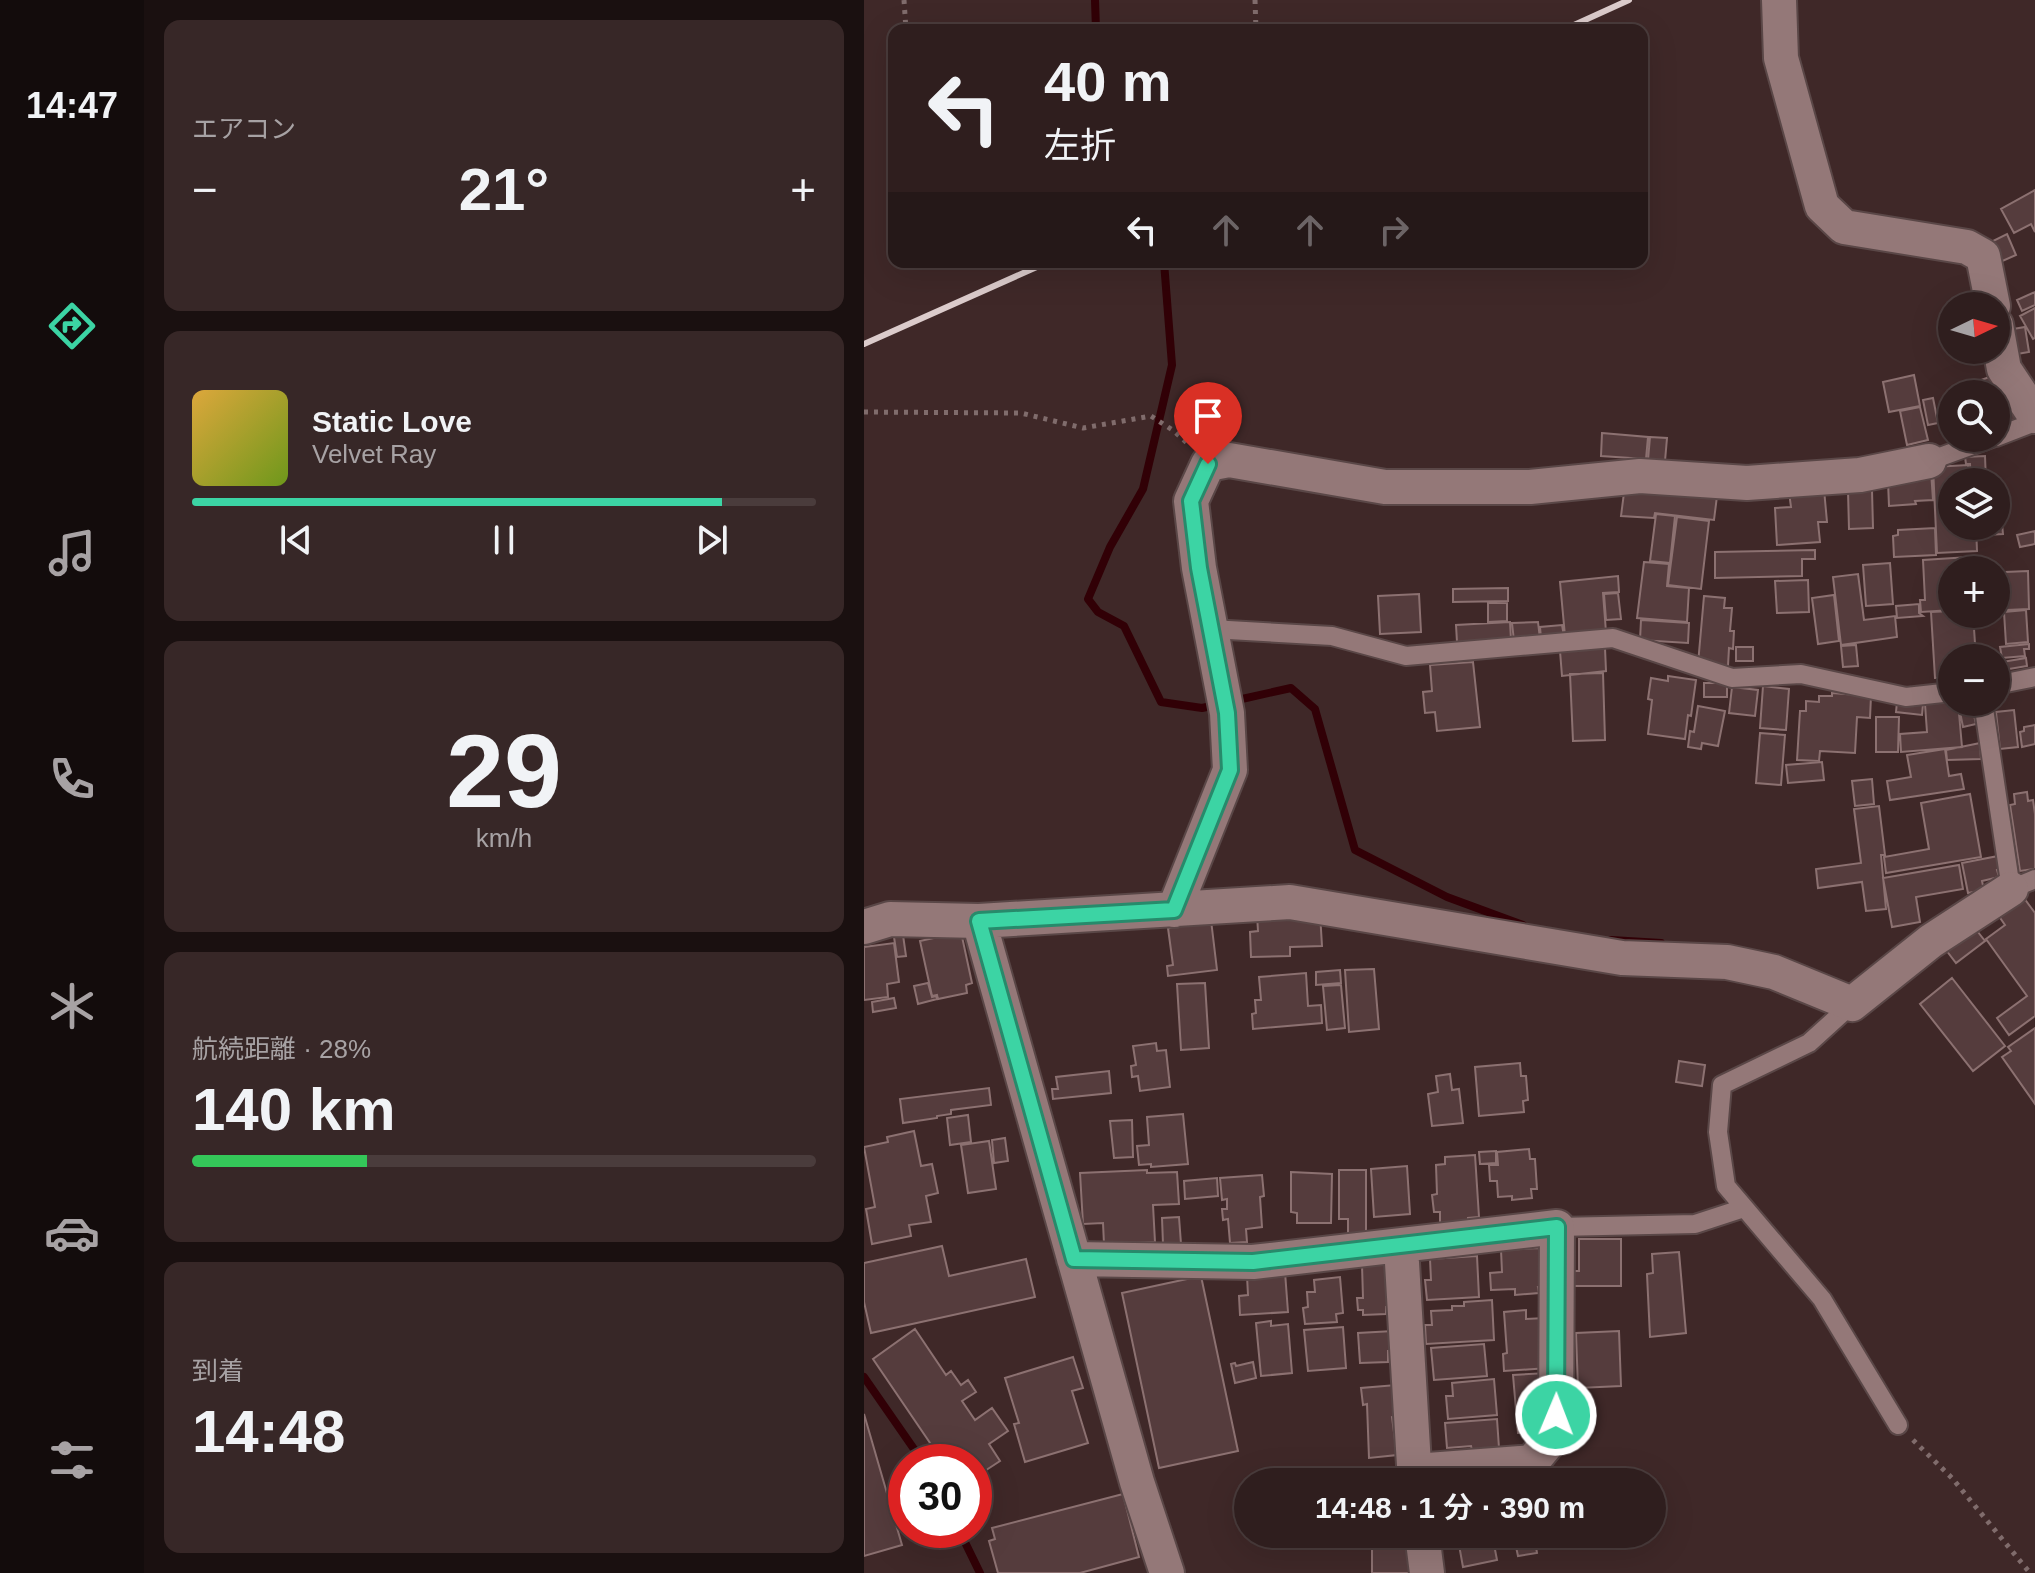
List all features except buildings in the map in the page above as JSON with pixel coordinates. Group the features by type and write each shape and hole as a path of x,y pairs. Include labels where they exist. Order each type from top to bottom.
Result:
{"street":[{"path":"1779,0 1781,58 1822,206 1844,227 1967,247 1983,256 1990,292"},
{"path":"2003,364 2035,416"},
{"path":"1174,910 1230,770 1227,713 1199,568 1191,501 1208,464 1229,460 1385,487 1530,487 1640,476 1761,482 1860,475 1929,461"},
{"path":"864,927 890,919 979,921 1290,902 1622,958 1727,962 1774,972 1852,1004 1931,941 2023,884"},
{"path":"979,921 1137,1482 1167,1573"},
{"path":"1074,1259 1253,1262 1557,1227 1556,1433 1532,1462 1482,1468"},
{"path":"1401,1246 1415,1468"},
{"path":"1424,1548 1427,1573"}],"lane":[{"path":"2010,431 2035,422"},
{"path":"1929,461 1953,452"},
{"path":"1211,629 1332,636 1406,656 1613,638 1732,678 1801,674 1906,697 1938,694"},
{"path":"2010,682 2035,677"},
{"path":"1986,716 2023,884"},
{"path":"1852,1004 1809,1043 1722,1085 1718,1132 1726,1186 1822,1299 1898,1425"},
{"path":"1557,1227 1695,1224 1744,1208"}],"path":[{"path":"904,0 906,24"},
{"path":"1255,0 1256,24"},
{"path":"864,412 1021,413 1083,428 1151,416 1174,431"},
{"path":"1898,1425 1952,1478 2030,1573"}],"waterway":[{"path":"1095,0 1096,24"},
{"path":"1164,268 1172,365 1143,489 1110,547 1088,599 1098,612 1124,626 1161,702 1202,708 1216,705"},
{"path":"1233,701 1291,688 1315,709 1355,850 1447,897 1523,925"},
{"path":"1611,940 1661,943"},
{"path":"864,1377 911,1444"},
{"path":"968,1548 980,1573"}],"railway":[{"path":"1576,24 1629,0"},
{"path":"864,344 1035,268"}],"route":[{"path":"1208,464 1191,501 1199,568 1227,713 1230,770 1174,910 979,921 1074,1259 1253,1262 1557,1227 1556,1415"}]}
